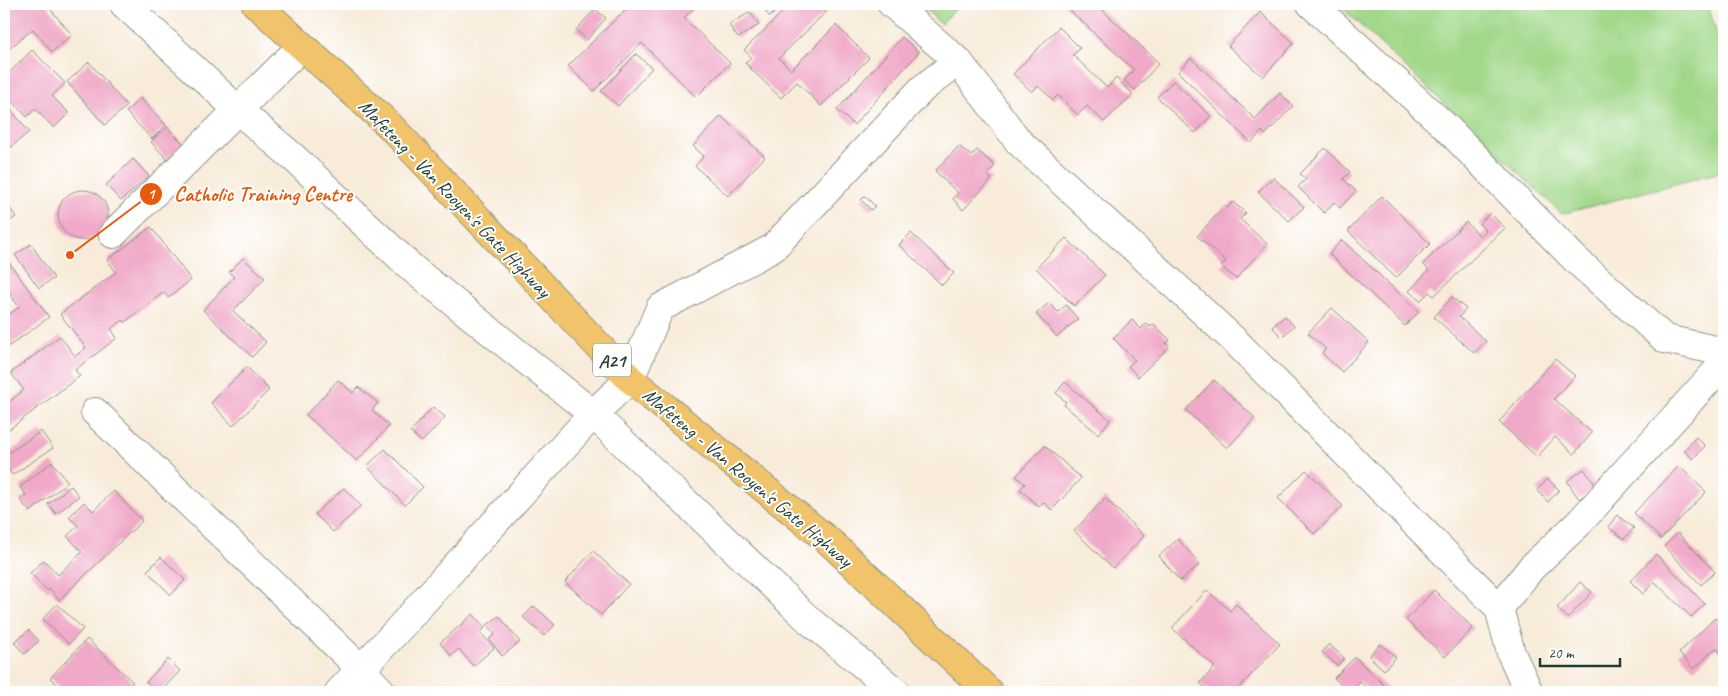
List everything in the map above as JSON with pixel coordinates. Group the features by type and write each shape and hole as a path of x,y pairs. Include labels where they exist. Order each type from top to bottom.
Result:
{"main road":[{"name":"Mafeteng - Van Rooyen's Gate Highway","path":"256,4 390,126 630,379 831,543 985,691"}],"street":[{"path":"124,4 413,269 593,414 810,621 896,692"},
{"path":"892,4 958,61 1019,142 1236,340 1498,608 1511,653 1529,692"},
{"path":"1311,4 1446,127 1575,259 1665,339 1724,352"},
{"path":"113,234 302,46"},
{"path":"339,692 395,633 593,414 630,379 660,308 773,248 922,89 958,61"},
{"path":"1498,608 1532,568 1578,524 1724,363"},
{"path":"95,412 361,669 382,692"}],"green space":[{"path":"920,4 961,4 941,24"},
{"path":"1338,4 1708,4 1724,60 1724,171 1562,214"}],"building":[{"path":"7,4 46,4 72,35 52,52 33,29 4,53 4,7"},
{"path":"631,4 698,4 684,18 730,63 696,97 642,43 594,91 568,66"},
{"path":"759,4 784,4 770,17"},
{"path":"791,4 824,4 829,9 779,58 791,70 836,25 869,58 821,106 797,82 781,98 745,63 751,57 744,50"},
{"path":"1063,4 1096,4 1159,63 1135,90 1124,80 1134,70"},
{"path":"595,9 606,18 587,40 576,30"},
{"path":"750,12 759,25 738,38 729,25"},
{"path":"1260,12 1294,43 1263,77 1228,46"},
{"path":"1059,27 1080,48 1073,55 1107,88 1116,78 1133,94 1104,122 1087,106 1078,115 1058,95 1053,100 1038,86 1032,92 1013,74"},
{"path":"902,37 919,52 854,125 837,110"},
{"path":"32,50 65,83 52,96 69,113 54,128 35,109 27,117 4,93 4,78"},
{"path":"636,54 652,68 618,106 601,91"},
{"path":"1191,58 1255,119 1280,93 1293,106 1265,135 1262,131 1251,143 1178,72"},
{"path":"89,62 127,106 105,125 67,82"},
{"path":"1173,81 1211,116 1195,133 1157,97"},
{"path":"140,98 166,125 152,139 126,112"},
{"path":"4,101 29,132 4,153"},
{"path":"721,116 765,157 728,196 695,166 704,156 693,146"},
{"path":"167,127 184,144 167,159 151,142"},
{"path":"959,146 971,156 977,150 995,166 987,175 992,179 963,210 953,199 958,193 935,171"},
{"path":"1325,148 1350,172 1343,179 1356,191 1340,208 1334,202 1324,213 1298,187 1306,179 1300,174"},
{"path":"133,159 149,176 121,201 106,185"},
{"path":"1273,177 1304,207 1289,221 1258,192"},
{"path":"83,190 97,194 104,201 108,215 104,229 97,236 83,240 69,236 62,229 58,215 62,201 69,194"},
{"path":"865,196 875,206 871,210 861,200"},
{"path":"1382,196 1430,244 1396,278 1348,231"},
{"path":"4,199 16,217 4,225"},
{"path":"1233,202 1246,213 1240,219 1267,244 1236,279 1221,266 1226,261 1197,236 1225,206 1227,208"},
{"path":"1490,213 1505,228 1434,296 1429,292 1420,301 1409,291 1429,270 1423,264 1466,222 1480,236 1486,231 1479,224"},
{"path":"151,227 191,280 168,298 164,292 125,322 123,320 111,329 117,338 75,370 80,376 4,433 4,406 24,390 11,373 60,336 75,356 86,348 60,314 116,272 107,260"},
{"path":"911,233 954,273 942,285 899,245"},
{"path":"1066,238 1105,275 1074,306 1036,268"},
{"path":"1342,240 1419,312 1405,326 1329,254"},
{"path":"31,244 54,278 39,288 15,255"},
{"path":"4,256 49,317 4,350 4,318 19,307 4,286"},
{"path":"243,258 265,278 233,311 266,342 252,357 203,310 234,277 229,272"},
{"path":"1452,297 1466,309 1459,317 1486,341 1474,353 1434,317"},
{"path":"1049,303 1058,312 1066,305 1078,319 1057,337 1036,314"},
{"path":"1332,308 1369,342 1342,372 1322,353 1326,349 1308,333"},
{"path":"1285,316 1294,326 1282,337 1272,327"},
{"path":"1132,320 1141,329 1146,323 1150,327 1154,324 1170,340 1166,343 1169,347 1138,377 1128,366 1135,360 1113,338"},
{"path":"1555,359 1575,376 1554,399 1592,433 1574,454 1555,437 1537,457 1499,422"},
{"path":"247,367 269,390 233,426 211,403"},
{"path":"338,380 353,393 358,387 378,403 372,410 389,426 357,461 306,415"},
{"path":"1214,380 1255,418 1227,448 1186,410"},
{"path":"1065,382 1110,420 1098,434 1064,405 1066,402 1056,393"},
{"path":"433,407 445,417 422,442 410,432"},
{"path":"41,431 53,448 12,475 4,462 4,456"},
{"path":"1696,437 1705,446 1693,459 1684,451"},
{"path":"1045,446 1081,478 1052,510 1043,502 1039,507 1020,489 1025,484 1016,476"},
{"path":"385,449 423,487 405,505 367,466"},
{"path":"52,462 68,482 30,512 20,500 26,495 20,487"},
{"path":"1679,466 1706,492 1661,539 1634,513"},
{"path":"1584,469 1597,487 1579,499 1567,481"},
{"path":"1306,470 1343,506 1314,534 1278,498"},
{"path":"1548,479 1559,490 1548,502 1537,490"},
{"path":"71,486 79,496 56,514 48,504"},
{"path":"344,488 361,506 333,532 315,514"},
{"path":"114,491 142,521 59,600 50,589 48,591 30,573 44,560 58,575 82,552 67,536 78,526 69,517 84,502 93,511"},
{"path":"1105,498 1144,536 1113,568 1074,531"},
{"path":"1617,515 1634,528 1624,539 1608,527"},
{"path":"1678,533 1715,572 1701,585 1664,546"},
{"path":"1178,539 1200,564 1180,581 1159,556"},
{"path":"593,551 629,584 601,615 565,582"},
{"path":"1656,554 1705,604 1691,617 1655,582 1643,594 1630,581"},
{"path":"161,557 185,580 171,595 147,571"},
{"path":"1580,582 1592,592 1568,618 1557,608"},
{"path":"1207,590 1230,611 1236,604 1280,644 1235,692 1210,692 1200,683 1215,667 1172,628"},
{"path":"1434,590 1473,628 1445,657 1406,620"},
{"path":"57,604 83,629 69,644 43,619"},
{"path":"534,606 555,625 544,636 523,617"},
{"path":"473,614 485,628 480,632 494,648 473,666 459,649 451,656 440,643"},
{"path":"499,616 520,642 502,656 489,639 495,635 487,625"},
{"path":"1715,618 1724,627 1724,656 1716,648 1694,669 1679,653"},
{"path":"29,630 39,641 24,654 14,642"},
{"path":"87,639 133,682 123,692 99,692 97,690 96,692 65,692 50,678"},
{"path":"1329,644 1344,658 1337,666 1322,652"},
{"path":"1380,644 1396,657 1384,670 1369,656"},
{"path":"1355,657 1391,692 1371,692 1360,681 1348,692 1334,678"},
{"path":"168,659 180,671 160,692 157,692 146,682"}],"place":[{"name":"Catholic Training Centre","path":"70,255"}]}
